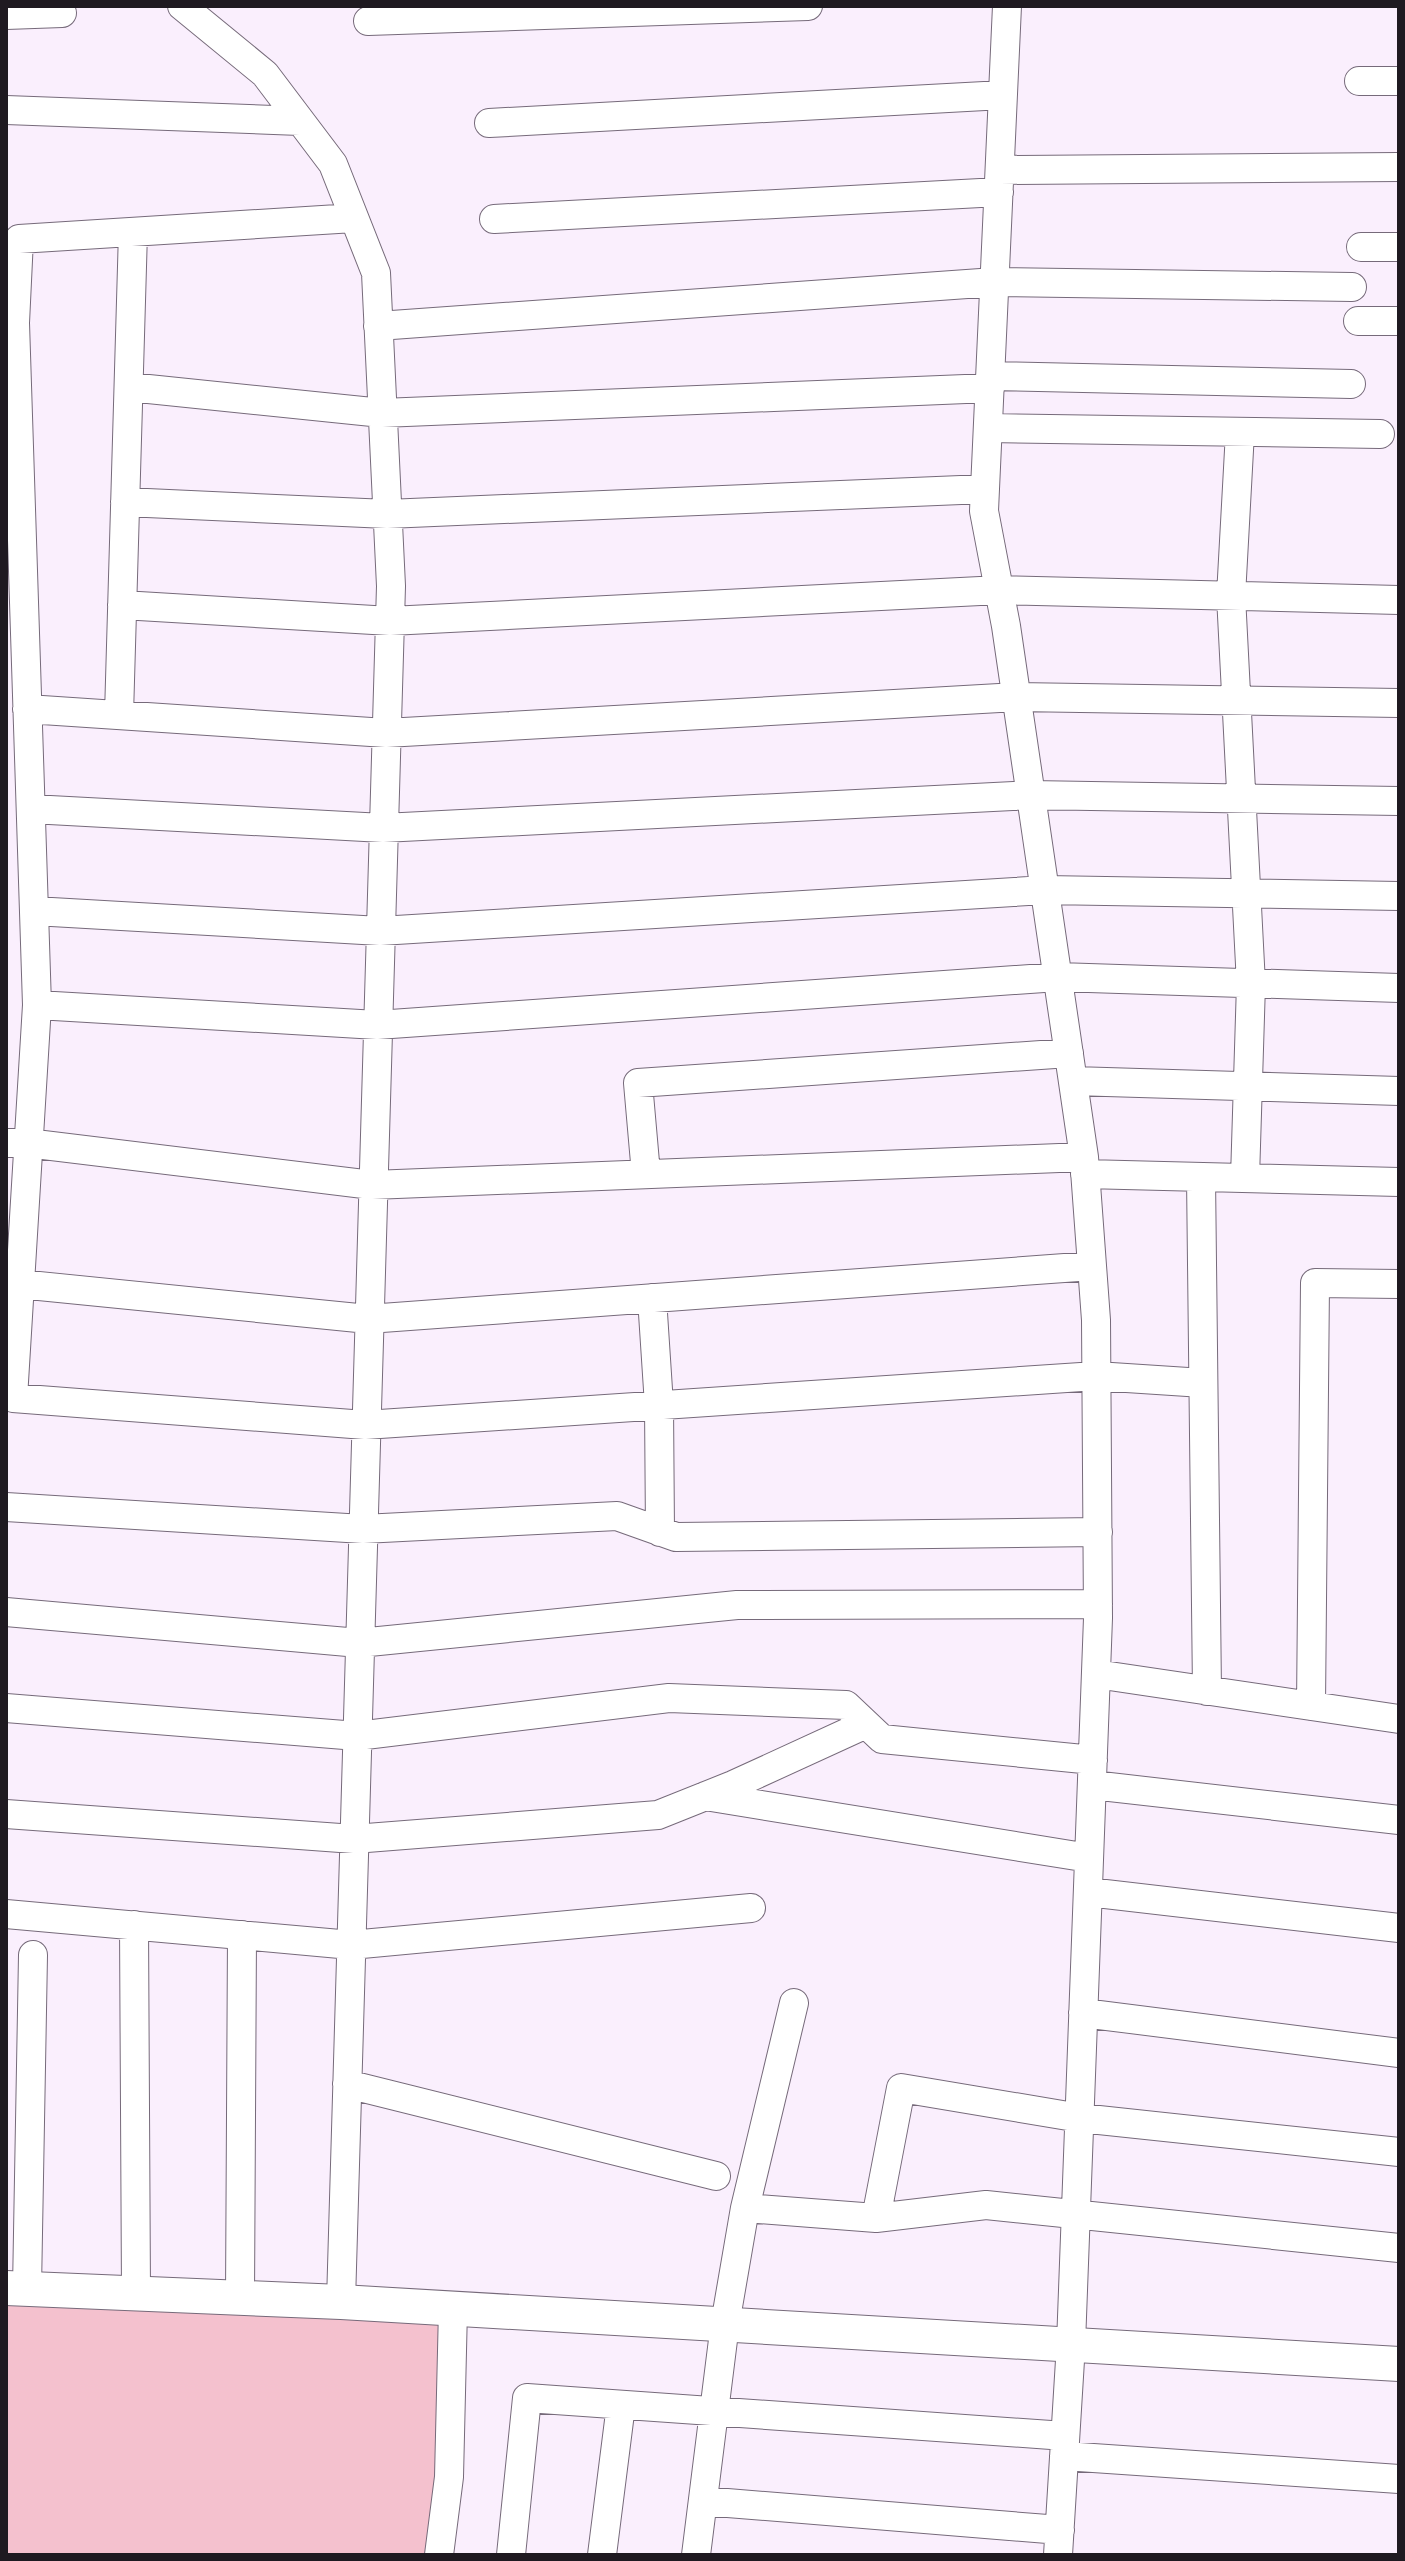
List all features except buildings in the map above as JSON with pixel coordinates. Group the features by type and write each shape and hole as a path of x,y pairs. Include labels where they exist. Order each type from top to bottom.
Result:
{"street":[{"path":"182,6 265,74 333,164 376,273 390,621 341,2302"},
{"path":"368,21 808,6"},
{"path":"703,2501 1059,2542 1071,2344 1096,1674 1096,1320 1085,1166 1017,697 984,511 1007,6"},
{"path":"6,15 62,13"},
{"path":"1359,81 1399,81"},
{"path":"489,123 1003,95"},
{"path":"6,110 300,121"},
{"path":"494,219 999,181 1399,167"},
{"path":"354,218 19,239 15,323 27,709 22,795 34,911 37,1005 17,1143 19,1284 13,1398 365,1425 1096,1376 1203,1383"},
{"path":"119,715 133,232"},
{"path":"1361,247 1399,247"},
{"path":"378,326 995,282 1352,287"},
{"path":"1358,321 1399,321"},
{"path":"129,387 382,413 990,382 1351,384"},
{"path":"988,428 1380,434"},
{"path":"1240,432 1231,596 1251,984 1245,1178"},
{"path":"125,502 387,514 985,489"},
{"path":"122,605 390,621 1000,590 1399,600"},
{"path":"27,709 386,733 1017,697 1399,703"},
{"path":"22,795 383,828 1031,795 1399,801"},
{"path":"34,911 380,931 1045,890 1399,896"},
{"path":"37,1005 377,1025 1058,977 1399,988"},
{"path":"646,1174 638,1083 1069,1053"},
{"path":"1073,1081 1399,1091"},
{"path":"17,1143 372,1185 646,1174 1085,1166 1201,1177 1399,1182"},
{"path":"1201,1177 1207,1691"},
{"path":"19,1284 368,1319 1092,1266"},
{"path":"1311,1706 1315,1283 1399,1284"},
{"path":"652,1298 659,1405 660,1532"},
{"path":"6,1507 363,1529 617,1516 676,1537 1098,1532"},
{"path":"6,1612 359,1643 737,1605 1098,1604"},
{"path":"1096,1674 1399,1719"},
{"path":"6,1708 357,1736 669,1698 846,1705 882,1739 1399,1820"},
{"path":"6,1814 354,1839 658,1815 866,1724"},
{"path":"704,1796 1089,1858"},
{"path":"1088,1892 1399,1928"},
{"path":"6,1914 351,1945 751,1908"},
{"path":"134,1925 136,2293"},
{"path":"240,2298 242,1935"},
{"path":"33,1955 17,2288 341,2302 1399,2364"},
{"path":"696,2555 725,2324 745,2208 794,2003"},
{"path":"1083,2013 1399,2053"},
{"path":"347,2084 716,2176"},
{"path":"876,2218 901,2088 1080,2118 1399,2152"},
{"path":"745,2208 876,2218 986,2205 1399,2248"},
{"path":"439,2555 449,2477 453,2309"},
{"path":"511,2555 527,2398 714,2411 1399,2479"},
{"path":"602,2555 621,2405"}],"shaded area":[{"path":"6,2288 447,2308 430,2555 6,2555"}]}
